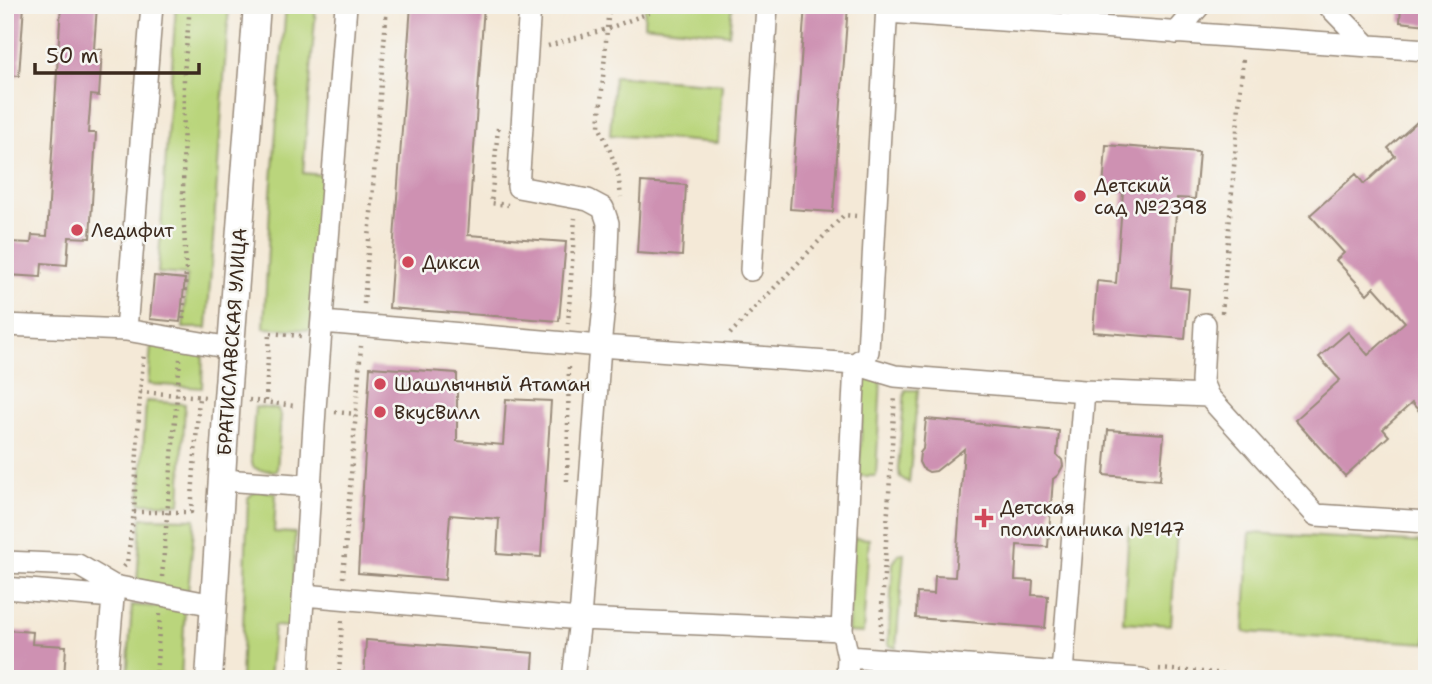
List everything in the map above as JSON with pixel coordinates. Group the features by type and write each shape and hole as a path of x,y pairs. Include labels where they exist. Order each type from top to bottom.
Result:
{"main road":[{"name":"БРАТИСЛАВСКАЯ УЛИЦА","path":"209,679 257,5"}],"street":[{"path":"136,332 152,5"},
{"path":"298,679 315,409 346,5"},
{"path":"530,5 519,187 588,200 603,208 608,223 605,297 573,679"},
{"path":"751,270 766,5"},
{"path":"1176,33 1199,5"},
{"path":"1328,5 1368,46"},
{"path":"855,364 866,356 868,351 887,9 1427,50"},
{"path":"5,325 136,332 231,348"},
{"path":"322,330 362,325 600,346 855,364 895,376 1084,391 1208,396"},
{"path":"1204,332 1202,382 1208,396 1316,515 1427,522"},
{"path":"847,679 848,657 842,630 855,364"},
{"path":"1062,673 1084,391"},
{"path":"223,480 311,486"},
{"path":"5,562 78,565 113,592"},
{"path":"5,588 113,592 214,604"},
{"path":"106,679 113,592"},
{"path":"304,595 580,619 842,630"},
{"path":"848,657 1141,679"}],"path":[{"path":"339,679 342,598 387,5"},
{"path":"603,208 621,198 618,173 599,125 609,5"},
{"path":"651,12 652,5"},
{"path":"526,49 555,46 607,29 663,5"},
{"path":"1204,332 1223,312 1245,37"},
{"path":"740,339 726,338 844,215 857,216"},
{"path":"266,401 269,333 322,330"},
{"path":"113,592 127,563 134,512 140,392 136,332"},
{"path":"878,659 895,376"},
{"path":"134,512 191,512 199,397"}],"green space":[{"path":"176,5 229,5 207,328 183,328 187,275 158,273"},
{"path":"286,5 316,5 303,173 322,175 311,330 264,328 270,206"},
{"path":"645,5 732,5 729,34 644,25"},
{"path":"614,76 722,84 718,143 610,135"},
{"path":"151,345 203,351 202,388 148,384"},
{"path":"864,378 881,379 876,476 859,476"},
{"path":"905,390 918,390 909,483 900,477 898,469"},
{"path":"146,401 185,404 180,504 140,503"},
{"path":"255,407 277,409 281,415 277,471 253,467 251,458"},
{"path":"260,490 276,493 274,532 295,533 293,622 290,627 274,626 269,679 241,679 248,498"},
{"path":"141,518 195,519 188,591 137,585"},
{"path":"1129,527 1177,529 1171,625 1123,622"},
{"path":"1250,533 1427,543 1427,643 1244,632"},
{"path":"854,538 869,539 863,633 848,632"},
{"path":"904,553 896,648 888,645 893,563 899,554"},
{"path":"132,605 185,609 181,679 127,679"}],"building":[{"path":"5,5 24,5 19,76 5,75"},
{"path":"61,5 97,5 94,49 102,50 99,96 91,95 88,133 96,133 90,238 69,237 67,265 42,263 41,277 7,275 9,242 31,243 32,235 47,236"},
{"path":"411,5 484,5 468,235 566,242 559,321 389,308"},
{"path":"805,5 848,5 833,212 790,209"},
{"path":"1401,5 1427,5 1427,25 1400,22"},
{"path":"1427,113 1427,420 1412,403 1383,429 1389,436 1345,476 1295,420 1340,380 1319,357 1348,332 1368,355 1405,322 1374,287 1367,294 1336,260 1344,253 1310,215 1356,174 1364,184 1395,156 1388,148"},
{"path":"1106,145 1199,152 1195,199 1177,198 1171,287 1189,289 1185,339 1093,332 1097,281 1116,283 1123,192 1103,191"},
{"path":"641,182 686,185 682,256 637,253"},
{"path":"154,276 185,279 180,322 150,319"},
{"path":"370,367 457,373 457,441 503,445 506,399 551,401 541,557 497,554 499,519 450,515 445,580 358,573"},
{"path":"926,419 1059,431 1057,455 1063,466 1053,479 1048,547 1017,545 1015,580 1033,581 1032,595 1048,596 1045,628 916,618 917,593 934,594 935,576 955,577 964,449 936,471 929,472 922,468 919,462"},
{"path":"1108,430 1164,434 1160,480 1104,475"},
{"path":"5,630 33,632 32,644 66,646 64,679 5,679"},
{"path":"366,640 534,653 532,679 364,679"}],"place":[{"name":"Детский сад №2398","path":"1080,196"},
{"name":"Ледифит","path":"77,230"},
{"name":"Дикси","path":"408,262"},
{"name":"Шашлычный Атаман","path":"380,384"},
{"name":"ВкусВилл","path":"380,412"},
{"name":"Детская поликлиника №147","path":"984,518"}]}
